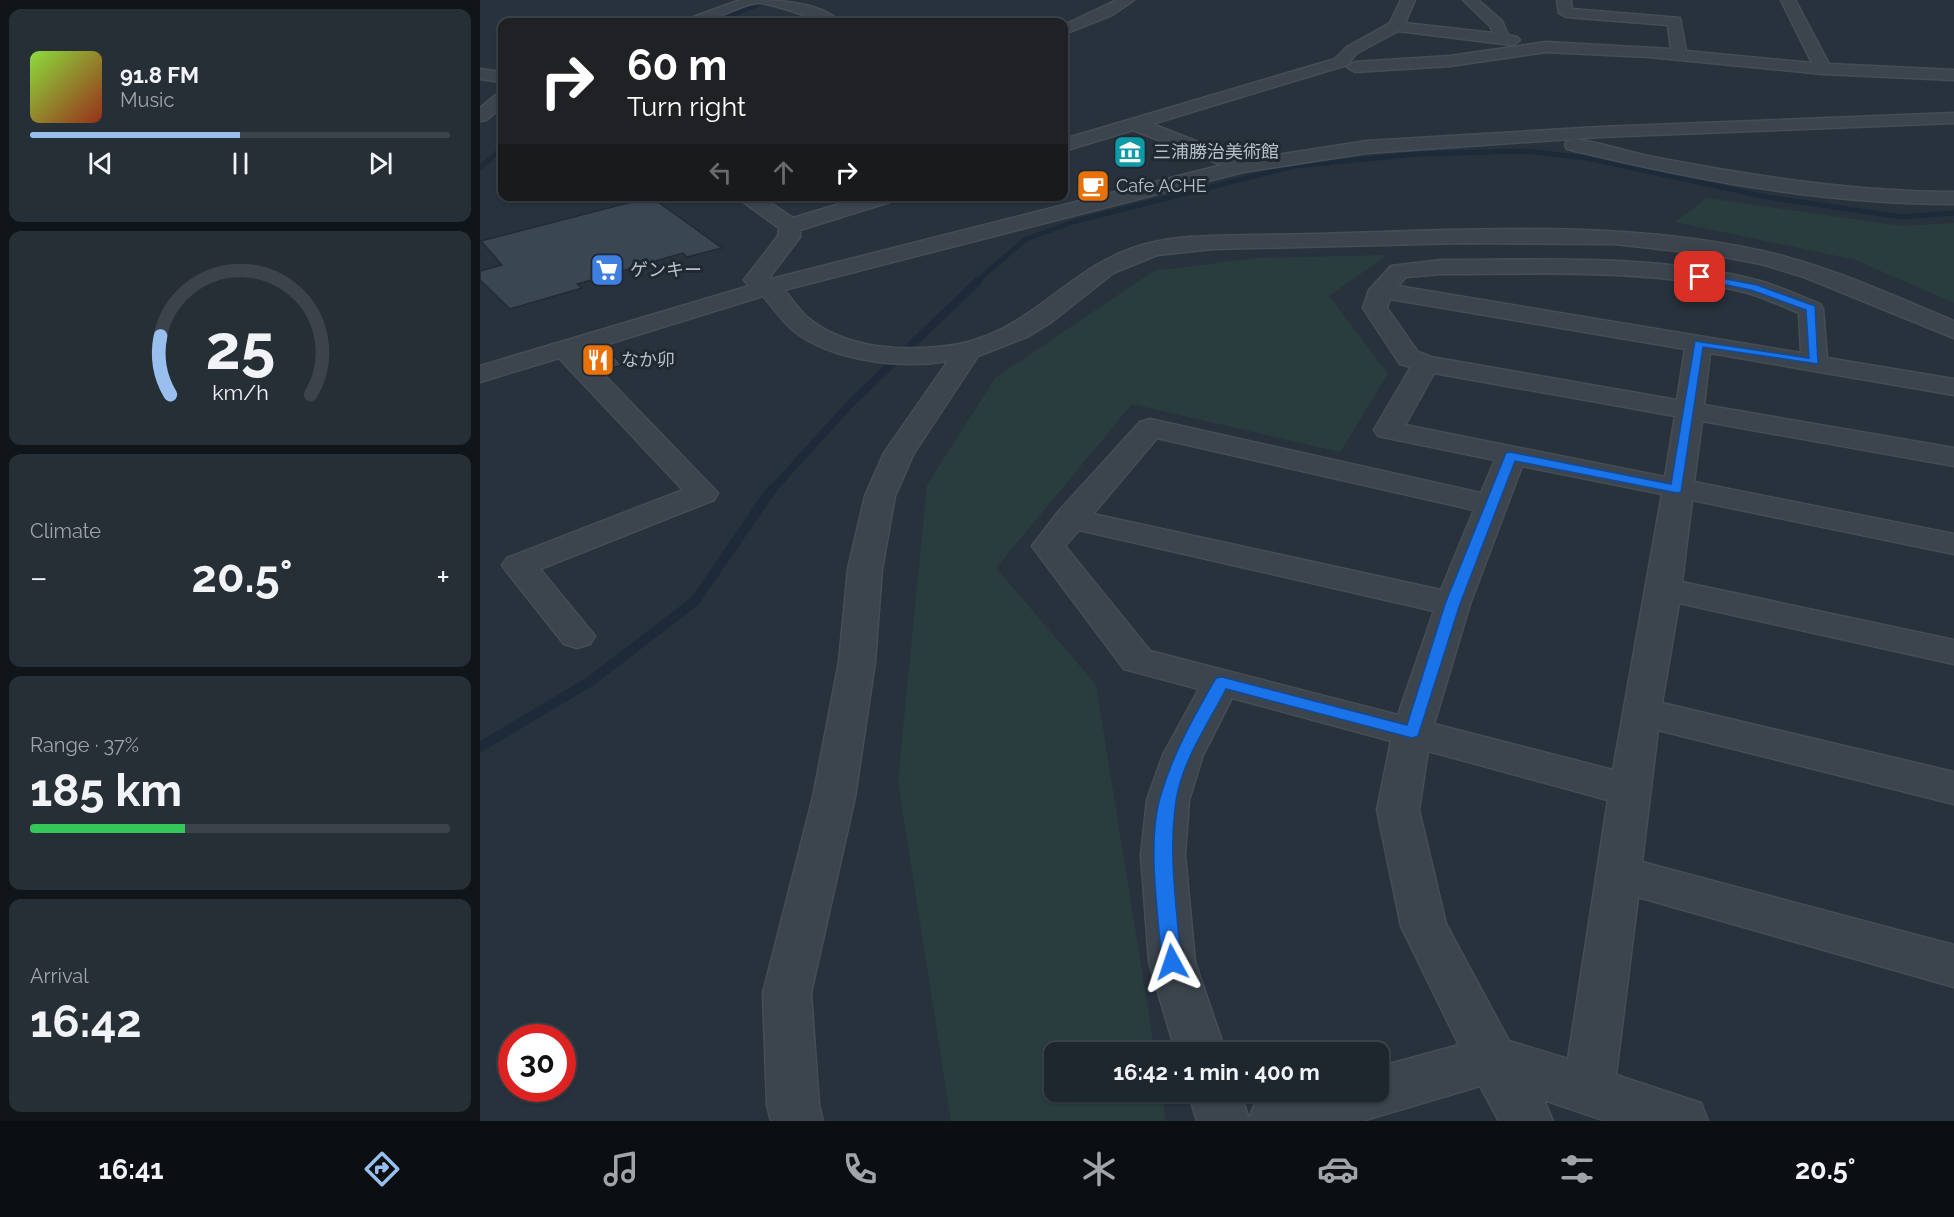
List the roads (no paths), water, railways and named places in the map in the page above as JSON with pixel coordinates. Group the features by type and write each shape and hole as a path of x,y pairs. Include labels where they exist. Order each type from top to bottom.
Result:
{"street":[{"path":"704,18 753,0"},
{"path":"763,0 783,2 825,18"},
{"path":"1068,28 1107,12 1127,0"},
{"path":"1396,26 1408,0"},
{"path":"1470,0 1497,24 1503,39"},
{"path":"1564,0 1566,13 1675,21 1679,56"},
{"path":"1788,0 1823,69"},
{"path":"743,18 783,2"},
{"path":"1068,144 1341,62 1352,50 1396,26 1503,39 1537,48 1679,56 1823,69 1954,75"},
{"path":"1355,67 1450,62 1537,48"},
{"path":"480,74 498,76"},
{"path":"480,116 498,102"},
{"path":"480,374 769,286 1242,166 1367,147 1600,132 1954,118"},
{"path":"1137,125 1242,166"},
{"path":"1068,130 1090,138"},
{"path":"1509,139 1585,146 1660,165 1772,184 1880,197 1954,198"},
{"path":"752,201 790,226"},
{"path":"790,226 872,201"},
{"path":"790,226 789,237 756,280 769,286 795,319 813,333 832,342 861,350 910,355 963,352 994,344 1040,318 1098,270 1120,260 1155,249 1228,242 1554,235 1638,237 1699,245 1765,258 1835,280 1954,330"},
{"path":"1814,362 1811,309 1754,287 1682,274 1586,267 1441,267 1399,271 1381,290 1375,308 1409,358 1426,364 1490,377 1688,408 1954,457"},
{"path":"1381,290 1954,387"},
{"path":"1589,1090 1641,712 1664,589 1699,343"},
{"path":"564,348 703,493 519,565 577,636"},
{"path":"797,1121 793,1105 787,993 834,797 857,662 865,569 880,496 899,453 963,352"},
{"path":"1426,364 1388,430 1954,544"},
{"path":"1493,505 1150,428 1048,546 1137,660 1630,790"},
{"path":"1510,456 1453,604 1412,732 1398,810 1424,926 1492,1059 1527,1121"},
{"path":"1070,518 1453,604"},
{"path":"1664,589 1954,652"},
{"path":"1197,1042 1172,962 1163,855 1168,800 1175,777 1183,754 1222,682"},
{"path":"1641,712 1954,788"},
{"path":"1620,874 1954,966"},
{"path":"1389,1089 1492,1059 1682,1121"},
{"path":"1217,1102 1223,1121"},
{"path":"1274,1121 1342,1102"}],"waterway":[{"path":"724,18 770,0"},
{"path":"976,282 1026,239 1076,221 1294,166 1418,154 1523,151 1587,158 1767,197 1902,217 1954,213"},
{"path":"480,168 498,152"},
{"path":"771,491 851,403 978,281"},
{"path":"480,747 591,681 695,601 772,489"}],"place":[{"name":"三浦勝治美術館","path":"1130,152"},
{"name":"Cafe ACHE","path":"1093,186"},
{"name":"ゲンキー","path":"607,270"},
{"name":"なか卯","path":"598,360"}]}
